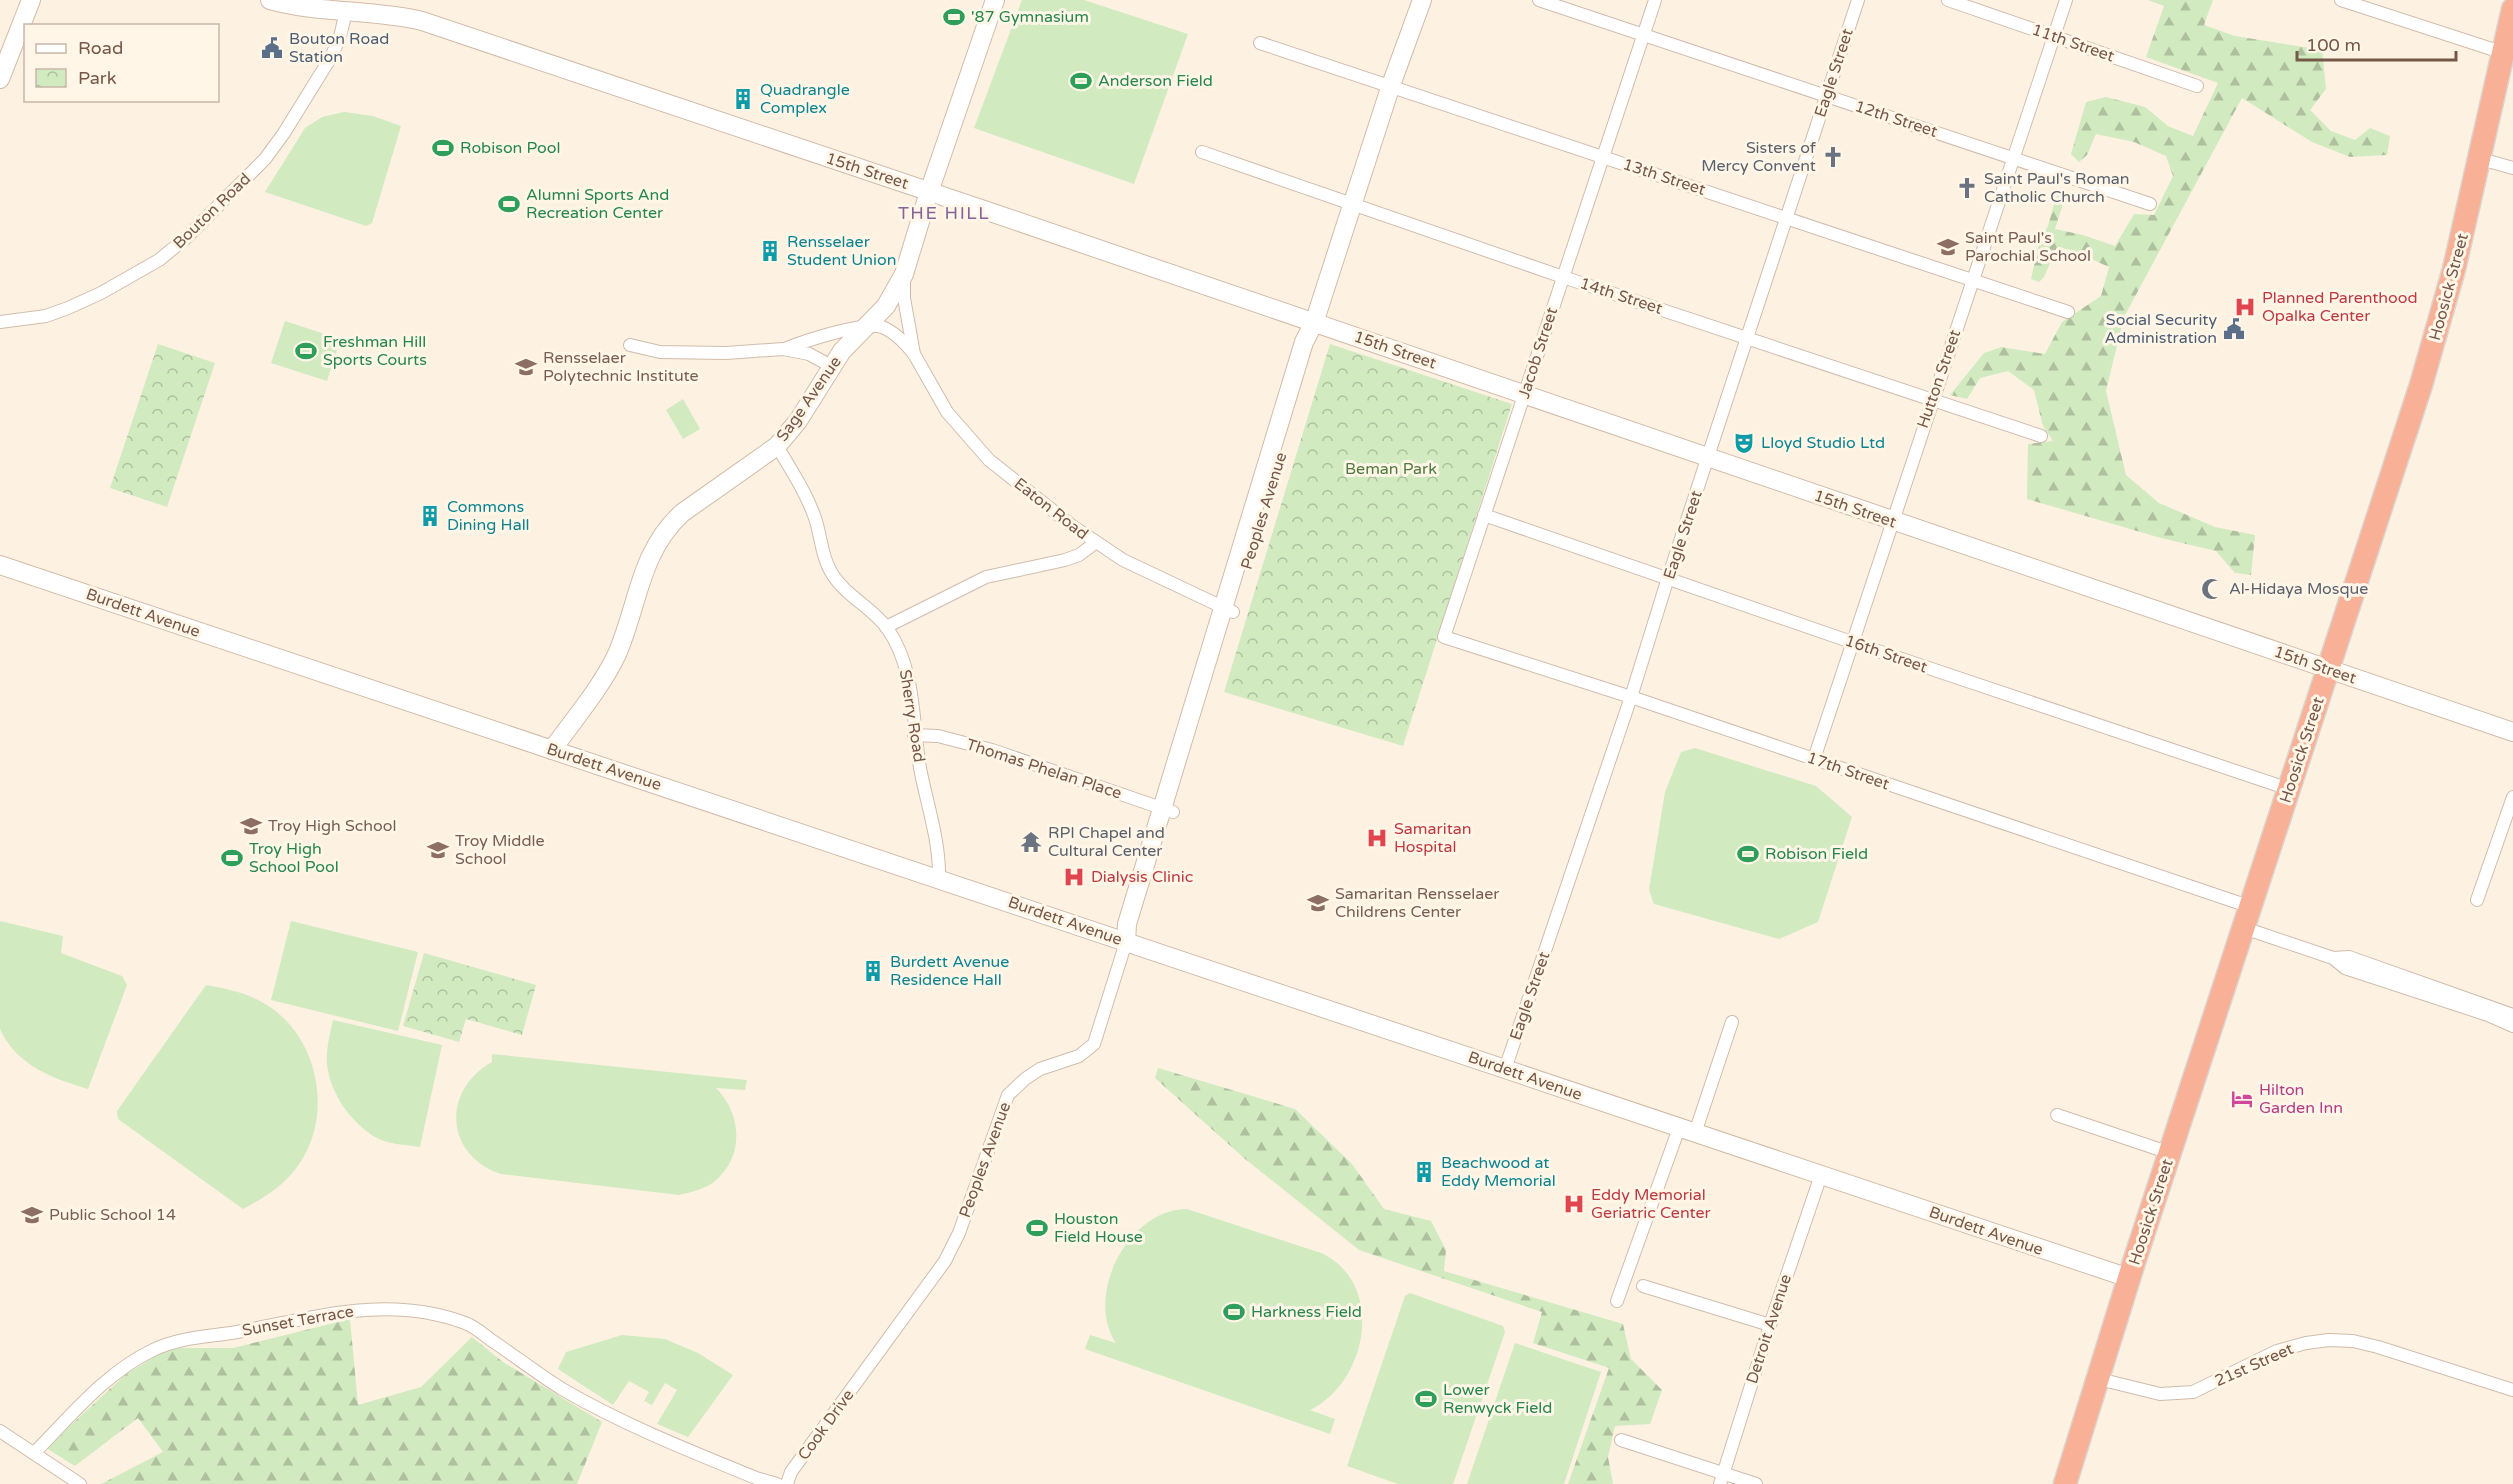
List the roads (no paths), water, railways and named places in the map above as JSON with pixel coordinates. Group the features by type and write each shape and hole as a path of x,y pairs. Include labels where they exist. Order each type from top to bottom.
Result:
{"highway":[{"name":"Hoosick Street","path":"2065,1484 2129,1278 2437,331 2481,159 2513,9"}],"street":[{"path":"0,79 31,0"},
{"name":"15th Street","path":"270,0 309,9 395,15 422,21 2513,732"},
{"name":"Sage Avenue","path":"552,750 600,682 616,654 648,561 668,526 682,513 777,446 798,421 842,351 886,306 904,274 929,192 995,0"},
{"name":"Peoples Avenue","path":"867,1368 952,1249 1008,1095 1040,1069 1079,1056 1094,1044 1126,942 1127,924 1168,810 1202,697 1304,342 1314,323 1391,85 1422,0"},
{"name":"12th Street","path":"1539,0 2150,204"},
{"name":"Jacob Street","path":"1444,637 1655,0"},
{"name":"Eagle Street","path":"1505,1069 1631,697 1858,0"},
{"name":"11th Street","path":"1948,0 2198,86"},
{"name":"Hutton Street","path":"1814,759 2066,0"},
{"path":"2341,0 2504,53"},
{"name":"Bouton Road","path":"0,322 46,316 101,293 159,260 187,237 265,159 284,133 331,57 340,37 346,11"},
{"name":"13th Street","path":"1260,43 2068,312"},
{"name":"14th Street","path":"1202,152 1563,277 2041,436"},
{"path":"2481,159 2513,168"},
{"name":"Eaton Road","path":"904,274 904,298 914,354"},
{"path":"630,345 669,353 726,353 783,349 866,326"},
{"name":"Eaton Road","path":"866,326 882,327 903,341 914,354 948,412 989,460 1095,543 1123,560 1227,609"},
{"path":"783,349 809,354 833,367"},
{"name":"Sherry Road","path":"777,446 806,494 817,522 830,571 843,589 886,627 907,670 911,690 914,735 939,855 939,879"},
{"name":"16th Street","path":"1484,515 1854,643 2289,789"},
{"path":"886,627 986,577 1072,558 1095,543"},
{"name":"Burdett Avenue","path":"0,565 2129,1278"},
{"name":"17th Street","path":"1444,637 1814,759 2248,917 2333,958 2349,957 2424,988"},
{"name":"Thomas Phelan Place","path":"914,735 938,736 992,750 1168,810"},
{"path":"2477,900 2513,797"},
{"path":"2424,988 2510,1013"},
{"path":"2424,988 2513,1026"},
{"path":"1617,1301 1731,1022"},
{"path":"2057,1115 2170,1153"},
{"name":"Detroit Avenue","path":"1721,1479 1821,1175"},
{"path":"1643,1286 1770,1326"},
{"name":"Sunset Terrace","path":"34,1453 102,1383 136,1360 178,1340 217,1335 350,1309 408,1309 445,1316 468,1324 561,1388 624,1423 756,1478 777,1484"},
{"name":"21st Street","path":"2098,1379 2160,1394 2193,1392 2277,1352 2306,1343 2329,1340 2353,1341 2369,1345 2513,1390"},
{"name":"Cook Drive","path":"787,1484 791,1472 867,1368"},
{"path":"0,1431 80,1484"},
{"path":"1621,1440 1721,1479 1756,1484"}],"place":[{"name":"'87 Gymnasium","path":"954,17"},
{"name":"Bouton Road Station","path":"272,48"},
{"name":"Anderson Field","path":"1081,81"},
{"name":"Quadrangle Complex","path":"743,99"},
{"name":"Robison Pool","path":"443,148"},
{"name":"Sisters of Mercy Convent","path":"1833,157"},
{"name":"Saint Paul's Roman Catholic Church","path":"1967,188"},
{"name":"Alumni Sports And Recreation Center","path":"509,204"},
{"name":"Saint Paul's Parochial School","path":"1948,247"},
{"name":"Rensselaer Student Union","path":"770,251"},
{"name":"Planned Parenthood Opalka Center","path":"2245,307"},
{"name":"Social Security Administration","path":"2234,329"},
{"name":"Freshman Hill Sports Courts","path":"306,351"},
{"name":"Rensselaer Polytechnic Institute","path":"526,367"},
{"name":"Lloyd Studio Ltd","path":"1744,443"},
{"name":"Commons Dining Hall","path":"430,516"},
{"name":"Al-Hidaya Mosque","path":"2212,589"},
{"name":"Troy High School","path":"251,826"},
{"name":"Samaritan Hospital","path":"1377,838"},
{"name":"RPI Chapel and Cultural Center","path":"1031,842"},
{"name":"Troy Middle School","path":"438,850"},
{"name":"Robison Field","path":"1748,854"},
{"name":"Troy High School Pool","path":"232,858"},
{"name":"Dialysis Clinic","path":"1074,877"},
{"name":"Samaritan Rensselaer Childrens Center","path":"1318,903"},
{"name":"Burdett Avenue Residence Hall","path":"873,971"},
{"name":"Hilton Garden Inn","path":"2242,1099"},
{"name":"Beachwood at Eddy Memorial","path":"1424,1172"},
{"name":"Eddy Memorial Geriatric Center","path":"1574,1204"},
{"name":"Public School 14","path":"32,1215"},
{"name":"Houston Field House","path":"1037,1228"},
{"name":"Harkness Field","path":"1234,1312"},
{"name":"Lower Renwyck Field","path":"1426,1399"}],"district":[{"name":"THE HILL","path":"944,213"}],"park label":[{"name":"Beman Park","path":"1391,469"}]}
